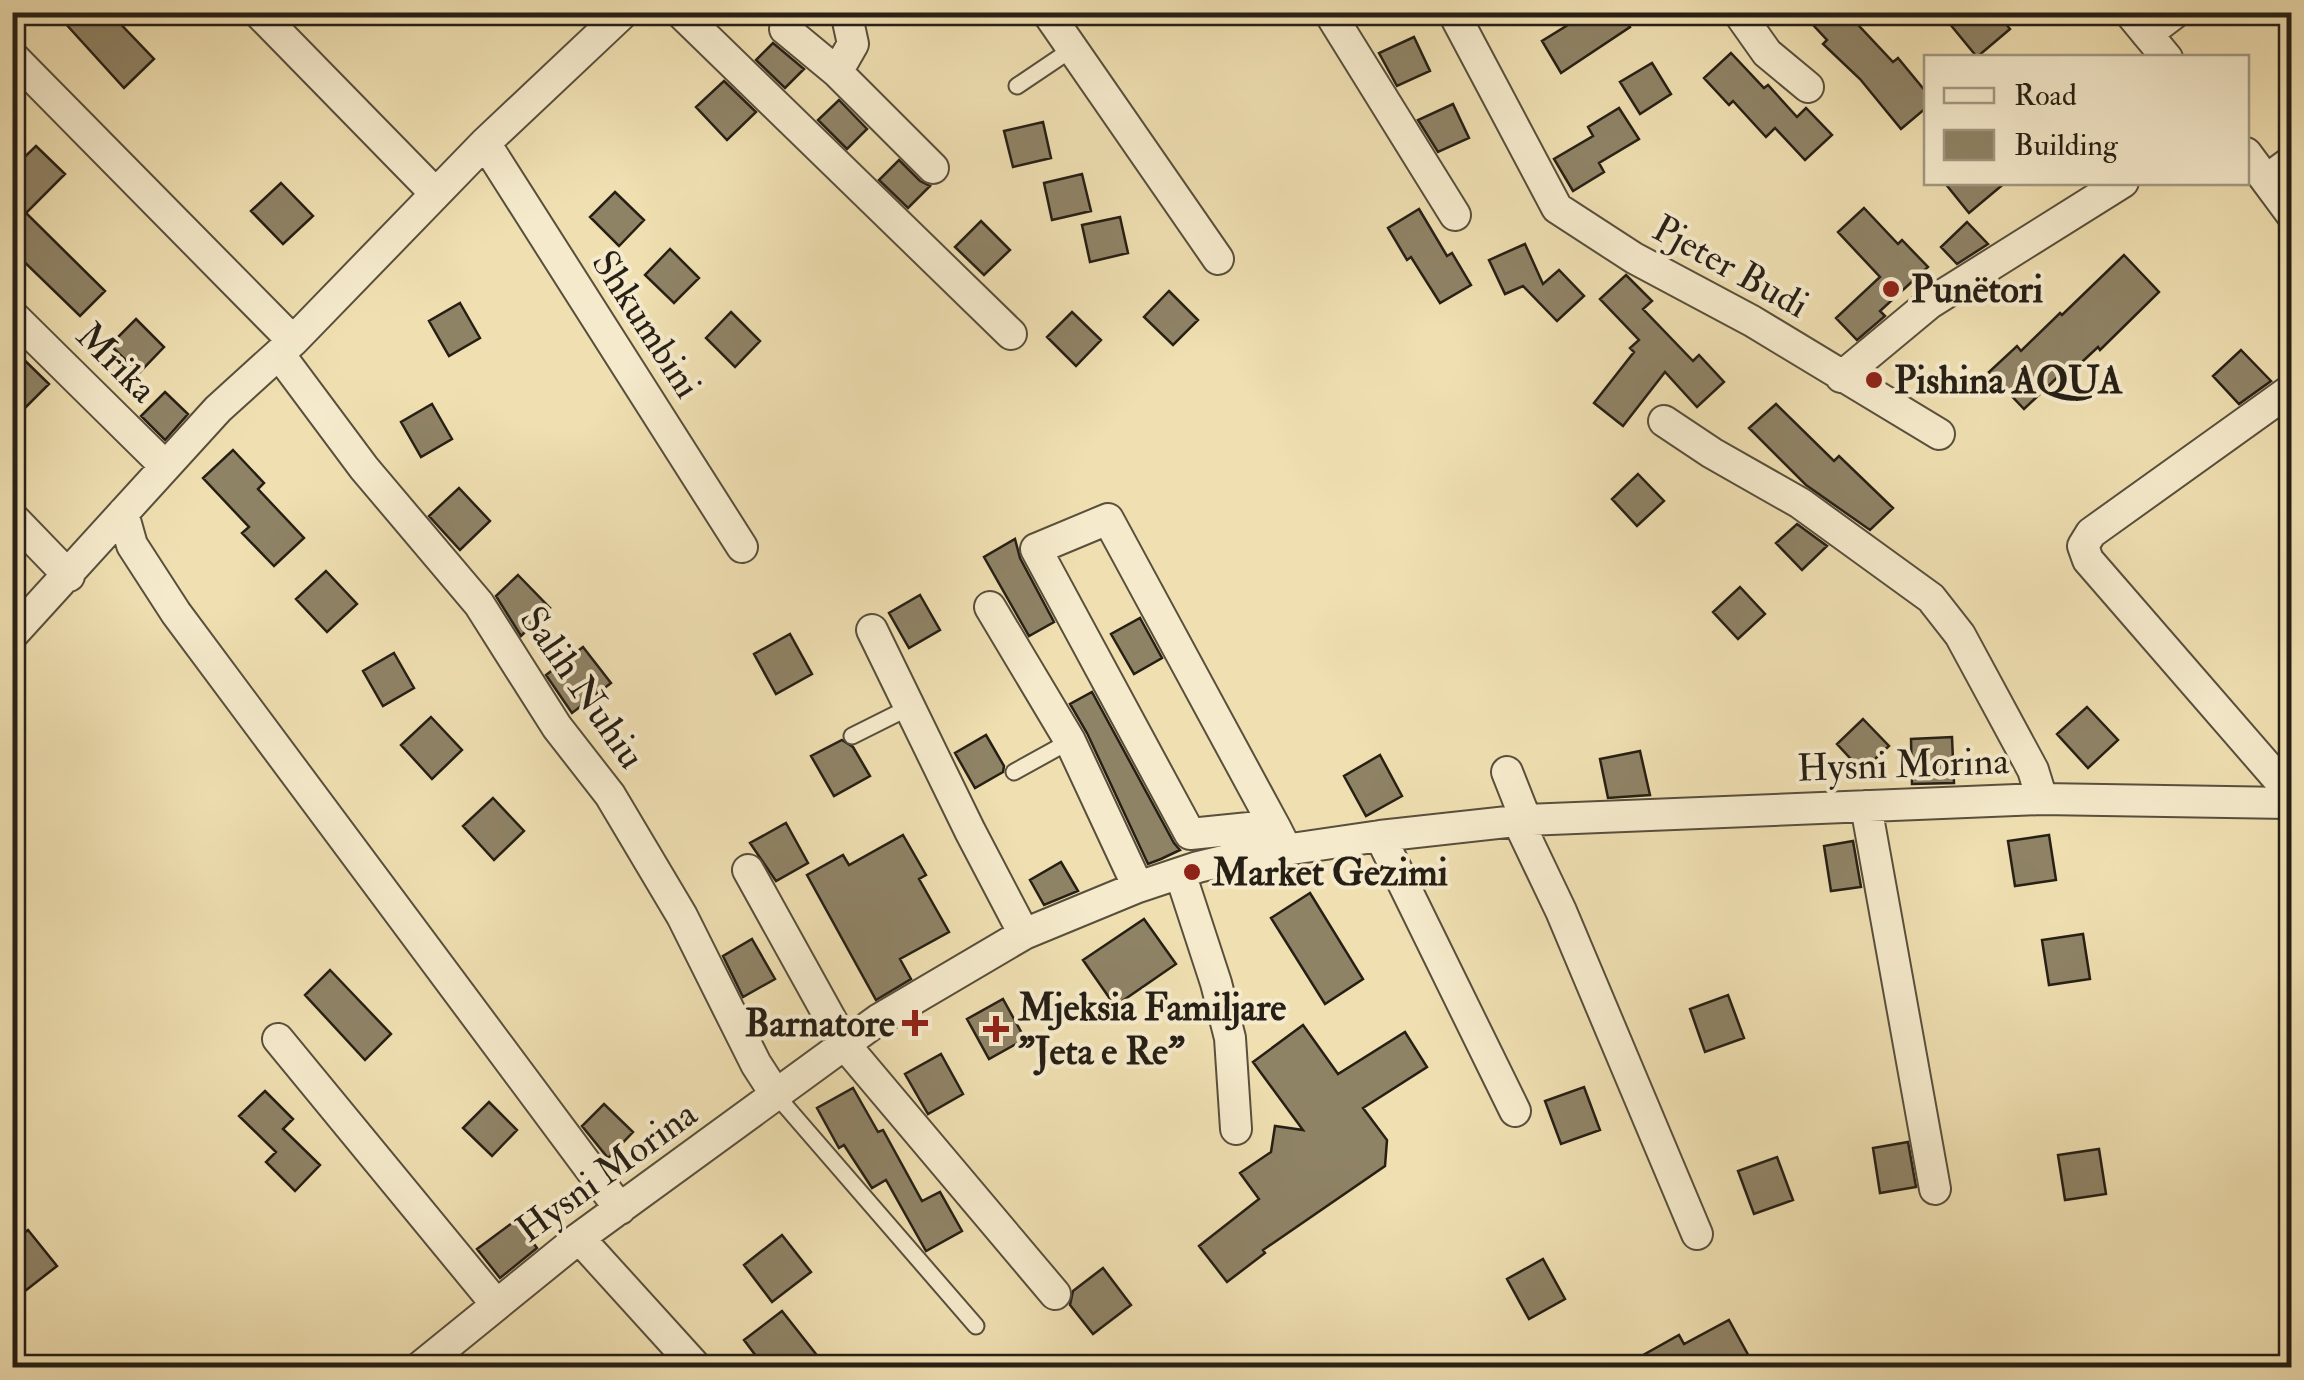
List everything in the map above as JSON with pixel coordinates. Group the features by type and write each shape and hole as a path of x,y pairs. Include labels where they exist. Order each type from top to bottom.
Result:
{"street":[{"path":"258,12 435,193"},
{"path":"12,635 218,409 286,347 435,193 624,12"},
{"path":"680,12 1011,334"},
{"path":"836,72 852,44 846,12"},
{"path":"1047,12 1218,259"},
{"path":"1329,12 1455,215"},
{"name":"Pjeter Budi","path":"1453,12 1557,208 1634,258 1752,320 1938,434"},
{"path":"1738,12 1767,53 1808,87"},
{"path":"2165,55 2139,20 2176,12"},
{"path":"785,30 836,72 933,168"},
{"path":"12,56 286,347"},
{"name":"Shkumbini","path":"486,144 742,547"},
{"path":"2249,157 2292,216"},
{"path":"2266,180 2292,161"},
{"path":"1841,376 1930,303 2117,185"},
{"name":"Mrika","path":"12,315 165,466"},
{"name":"Salih Nuhiu","path":"286,347 364,468 478,604 557,727 610,795 682,916 756,1064 776,1095"},
{"path":"2292,389 2091,533 2084,546 2088,560 2292,795"},
{"path":"1664,421 1712,454 1800,504 1931,598 1960,635 2033,770 2042,798"},
{"path":"123,513 132,545 176,613 620,1209"},
{"path":"12,517 69,576"},
{"path":"1108,519 1281,840 1258,827 1190,834 1036,549 1108,519"},
{"path":"990,607 1070,741 1138,886"},
{"path":"872,630 1024,934"},
{"path":"1508,772 1522,821 1697,1234"},
{"name":"Hysni Morina","path":"433,1363 496,1304 579,1238 878,1020 1024,934 1138,886 1244,856 1281,840 1380,836 1522,821 2042,798 2292,803"},
{"path":"1866,806 1935,1189"},
{"path":"1380,836 1514,1111"},
{"path":"748,870 785,958 845,1044 1055,1294"},
{"path":"1180,872 1230,1038 1236,1129"},
{"path":"278,1039 496,1304"},
{"path":"579,1238 697,1368"}],"lane":[{"path":"1017,86 1072,48"},
{"path":"852,736 910,707"},
{"path":"1014,772 1070,741"},
{"path":"776,1095 976,1326"}],"building":[{"path":"55,12 109,12 154,59 124,88"},
{"path":"1589,12 1621,12 1630,27 1561,73 1542,41"},
{"path":"1801,12 1846,12 1893,62 1898,58 1924,90 1924,110 1901,129 1860,79 1823,44 1827,40"},
{"path":"1940,12 1996,12 2010,29 1975,55"},
{"path":"1414,37 1430,71 1397,86 1379,53"},
{"path":"773,43 804,69 785,88 756,60"},
{"path":"1731,53 1797,117 1806,108 1832,135 1805,160 1775,128 1766,137 1733,101 1729,105 1704,78"},
{"path":"1652,63 1671,94 1640,114 1620,82"},
{"path":"724,81 756,112 727,140 696,107"},
{"path":"839,100 867,129 847,149 818,120"},
{"path":"1453,104 1469,138 1438,152 1418,120"},
{"path":"1619,108 1639,139 1599,163 1604,172 1573,191 1554,159 1593,136 1588,127"},
{"path":"1043,122 1051,158 1013,167 1004,131"},
{"path":"36,146 65,174 26,213 105,291 80,316 12,250 12,169"},
{"path":"899,160 930,186 908,208 879,180"},
{"path":"1082,174 1091,211 1052,220 1044,183"},
{"path":"281,183 313,216 283,244 251,211"},
{"path":"1946,185 2002,185 1969,213"},
{"path":"615,192 644,220 619,246 590,217"},
{"path":"1864,208 1898,244 1902,240 1928,267 1880,311 1885,316 1857,340 1836,318 1880,277 1838,232"},
{"path":"1419,209 1447,256 1452,253 1471,285 1440,303 1388,228"},
{"path":"1120,217 1128,253 1090,262 1082,225"},
{"path":"981,221 1010,250 984,275 955,247"},
{"path":"1967,222 1988,244 1957,264 1941,247"},
{"path":"1525,244 1543,284 1559,270 1584,296 1557,321 1523,286 1505,294 1489,260"},
{"path":"670,249 699,278 674,303 645,275"},
{"path":"2124,255 2159,292 2100,350 2098,347 2067,376 2063,372 2024,409 1989,372 2017,346 2021,351"},
{"path":"1626,275 1652,301 1643,309 1693,361 1699,355 1724,382 1697,407 1665,372 1623,426 1594,403 1639,340 1600,299"},
{"path":"1169,291 1198,320 1173,345 1144,317"},
{"path":"460,303 480,338 449,356 429,321"},
{"path":"731,312 760,341 735,367 706,338"},
{"path":"1072,312 1101,340 1076,366 1047,337"},
{"path":"136,319 164,347 139,373 110,345"},
{"path":"12,348 49,384 12,421"},
{"path":"2241,350 2271,381 2239,404 2213,376"},
{"path":"165,392 188,414 165,440 141,416"},
{"path":"432,404 452,439 421,457 401,422"},
{"path":"1776,404 1834,461 1839,456 1893,508 1870,530 1806,485 1749,428"},
{"path":"233,450 264,483 258,489 304,538 274,566 242,533 249,527 203,478"},
{"path":"1638,474 1664,501 1637,526 1612,499"},
{"path":"459,488 490,521 460,550 429,516"},
{"path":"1797,524 1827,546 1802,570 1776,543"},
{"path":"1015,539 1020,558 1054,622 1029,636 984,557"},
{"path":"326,571 357,604 327,632 296,599"},
{"path":"518,575 550,608 521,636 496,596"},
{"path":"1740,587 1765,614 1738,639 1713,612"},
{"path":"920,595 940,630 909,648 889,613"},
{"path":"1140,618 1162,658 1134,674 1111,634"},
{"path":"790,634 812,674 776,694 754,654"},
{"path":"583,647 611,683 572,713 546,675"},
{"path":"394,653 414,688 383,706 363,671"},
{"path":"1092,692 1180,850 1148,864 1070,704"},
{"path":"2087,707 2118,740 2088,768 2057,734"},
{"path":"431,717 462,750 432,779 401,745"},
{"path":"1863,719 1889,746 1862,771 1837,744"},
{"path":"986,735 1004,766 1003,772 975,788 955,753"},
{"path":"1952,737 1954,783 1912,784 1911,739"},
{"path":"842,740 853,747 870,776 834,796 811,756"},
{"path":"1640,751 1650,795 1608,798 1600,759"},
{"path":"1380,755 1402,796 1366,816 1344,776"},
{"path":"493,798 524,831 494,860 463,826"},
{"path":"786,823 808,863 776,881 750,843"},
{"path":"903,835 926,875 919,879 949,932 900,959 911,979 876,1000 807,875 843,855 849,865"},
{"path":"2049,835 2056,880 2015,886 2008,841"},
{"path":"1853,841 1861,887 1831,891 1824,846"},
{"path":"1061,862 1078,891 1044,905 1030,880"},
{"path":"1310,893 1363,979 1325,1004 1271,918"},
{"path":"1144,919 1176,964 1115,1006 1083,960"},
{"path":"2083,934 2090,979 2049,985 2042,940"},
{"path":"752,939 775,979 743,997 723,956"},
{"path":"330,970 391,1034 365,1060 305,995"},
{"path":"1728,995 1744,1038 1705,1052 1690,1009"},
{"name":"Mjeksia Familjare \"Jeta e Re\"","path":"1003,999 1025,1039 989,1059 967,1019"},
{"path":"1303,1025 1338,1074 1405,1032 1427,1067 1363,1108 1387,1140 1385,1166 1263,1250 1265,1253 1227,1282 1199,1246 1259,1199 1240,1173 1271,1152 1275,1126 1303,1130 1253,1062"},
{"path":"941,1054 963,1094 928,1114 905,1074"},
{"path":"1584,1087 1600,1130 1561,1144 1545,1101"},
{"path":"853,1088 878,1132 883,1130 922,1201 940,1192 962,1231 926,1251 886,1180 872,1188 844,1145 839,1148 817,1108"},
{"path":"265,1091 293,1119 283,1129 320,1165 295,1191 266,1162 276,1152 239,1116"},
{"path":"489,1102 517,1130 492,1156 463,1128"},
{"path":"604,1104 633,1132 608,1158 582,1126"},
{"path":"1908,1142 1916,1187 1880,1193 1873,1148"},
{"path":"2099,1149 2106,1194 2065,1200 2058,1155"},
{"path":"1777,1157 1793,1200 1754,1214 1738,1171"},
{"path":"516,1220 537,1248 500,1278 477,1249"},
{"path":"28,1230 57,1266 25,1291 12,1276 12,1242"},
{"path":"782,1235 811,1272 772,1302 744,1265"},
{"path":"1543,1259 1565,1299 1529,1319 1507,1279"},
{"path":"1103,1268 1131,1305 1093,1334 1070,1305 1073,1291"},
{"path":"782,1311 827,1368 765,1368 744,1340"},
{"path":"1729,1320 1751,1360 1737,1368 1620,1368 1679,1335 1684,1344"}],"place":[{"name":"Punëtori","path":"1891,289"},
{"name":"Pishina AQUA","path":"1874,380"},
{"name":"Market Gezimi","path":"1192,872"},
{"name":"Barnatore","path":"915,1023"},
{"name":"Mjeksia Familjare \"Jeta e Re\"","path":"996,1029"}]}
